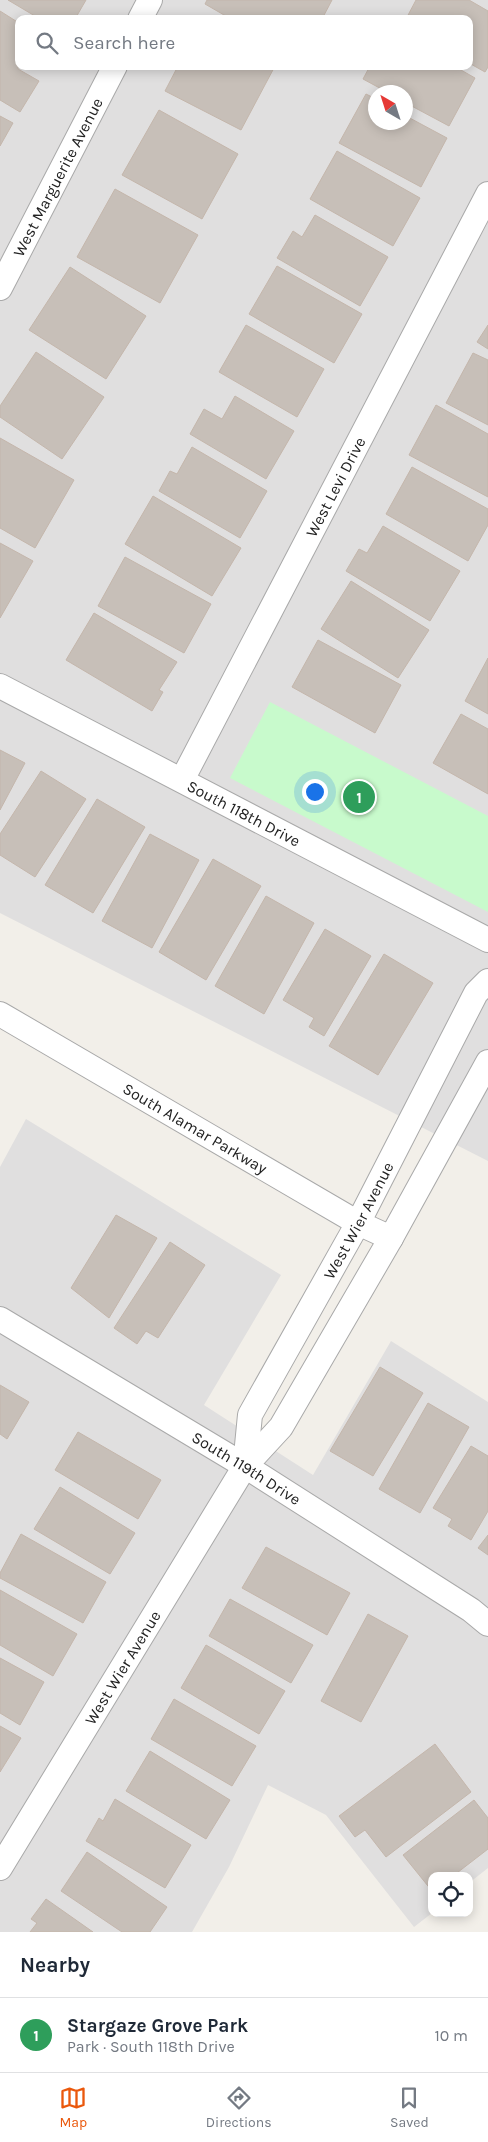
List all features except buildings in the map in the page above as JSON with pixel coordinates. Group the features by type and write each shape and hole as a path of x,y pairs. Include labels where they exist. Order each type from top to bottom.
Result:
{"street":[{"path":"142,15 150,0"},
{"name":"West Marguerite Avenue","path":"0,288 113,70"},
{"name":"West Levi Drive","path":"182,780 488,194"},
{"name":"South 118th Drive","path":"0,686 488,940"},
{"name":"West Wier Avenue","path":"245,1466 250,1415 358,1223 476,993 488,981"},
{"name":"South Alamar Parkway","path":"0,1014 358,1223 392,1238"},
{"name":"West Wier Avenue","path":"0,1868 245,1466 281,1427 392,1238 488,1062"},
{"name":"South 119th Drive","path":"0,1319 245,1466 471,1610 488,1624"}],"shaded area":[{"path":"0,0 488,0 488,1161 0,913"},
{"path":"26,1119 281,1275 204,1405 313,1475 391,1341 488,1402 488,1868 473,1880 473,1872 428,1872 428,1916 414,1927 326,1815 268,1785 229,1867 192,1932 0,1932 0,1167"}],"green space":[{"path":"270,702 488,816 488,912 230,778"}],"place":[{"name":"Stargaze Grove Park","path":"359,797"}]}
